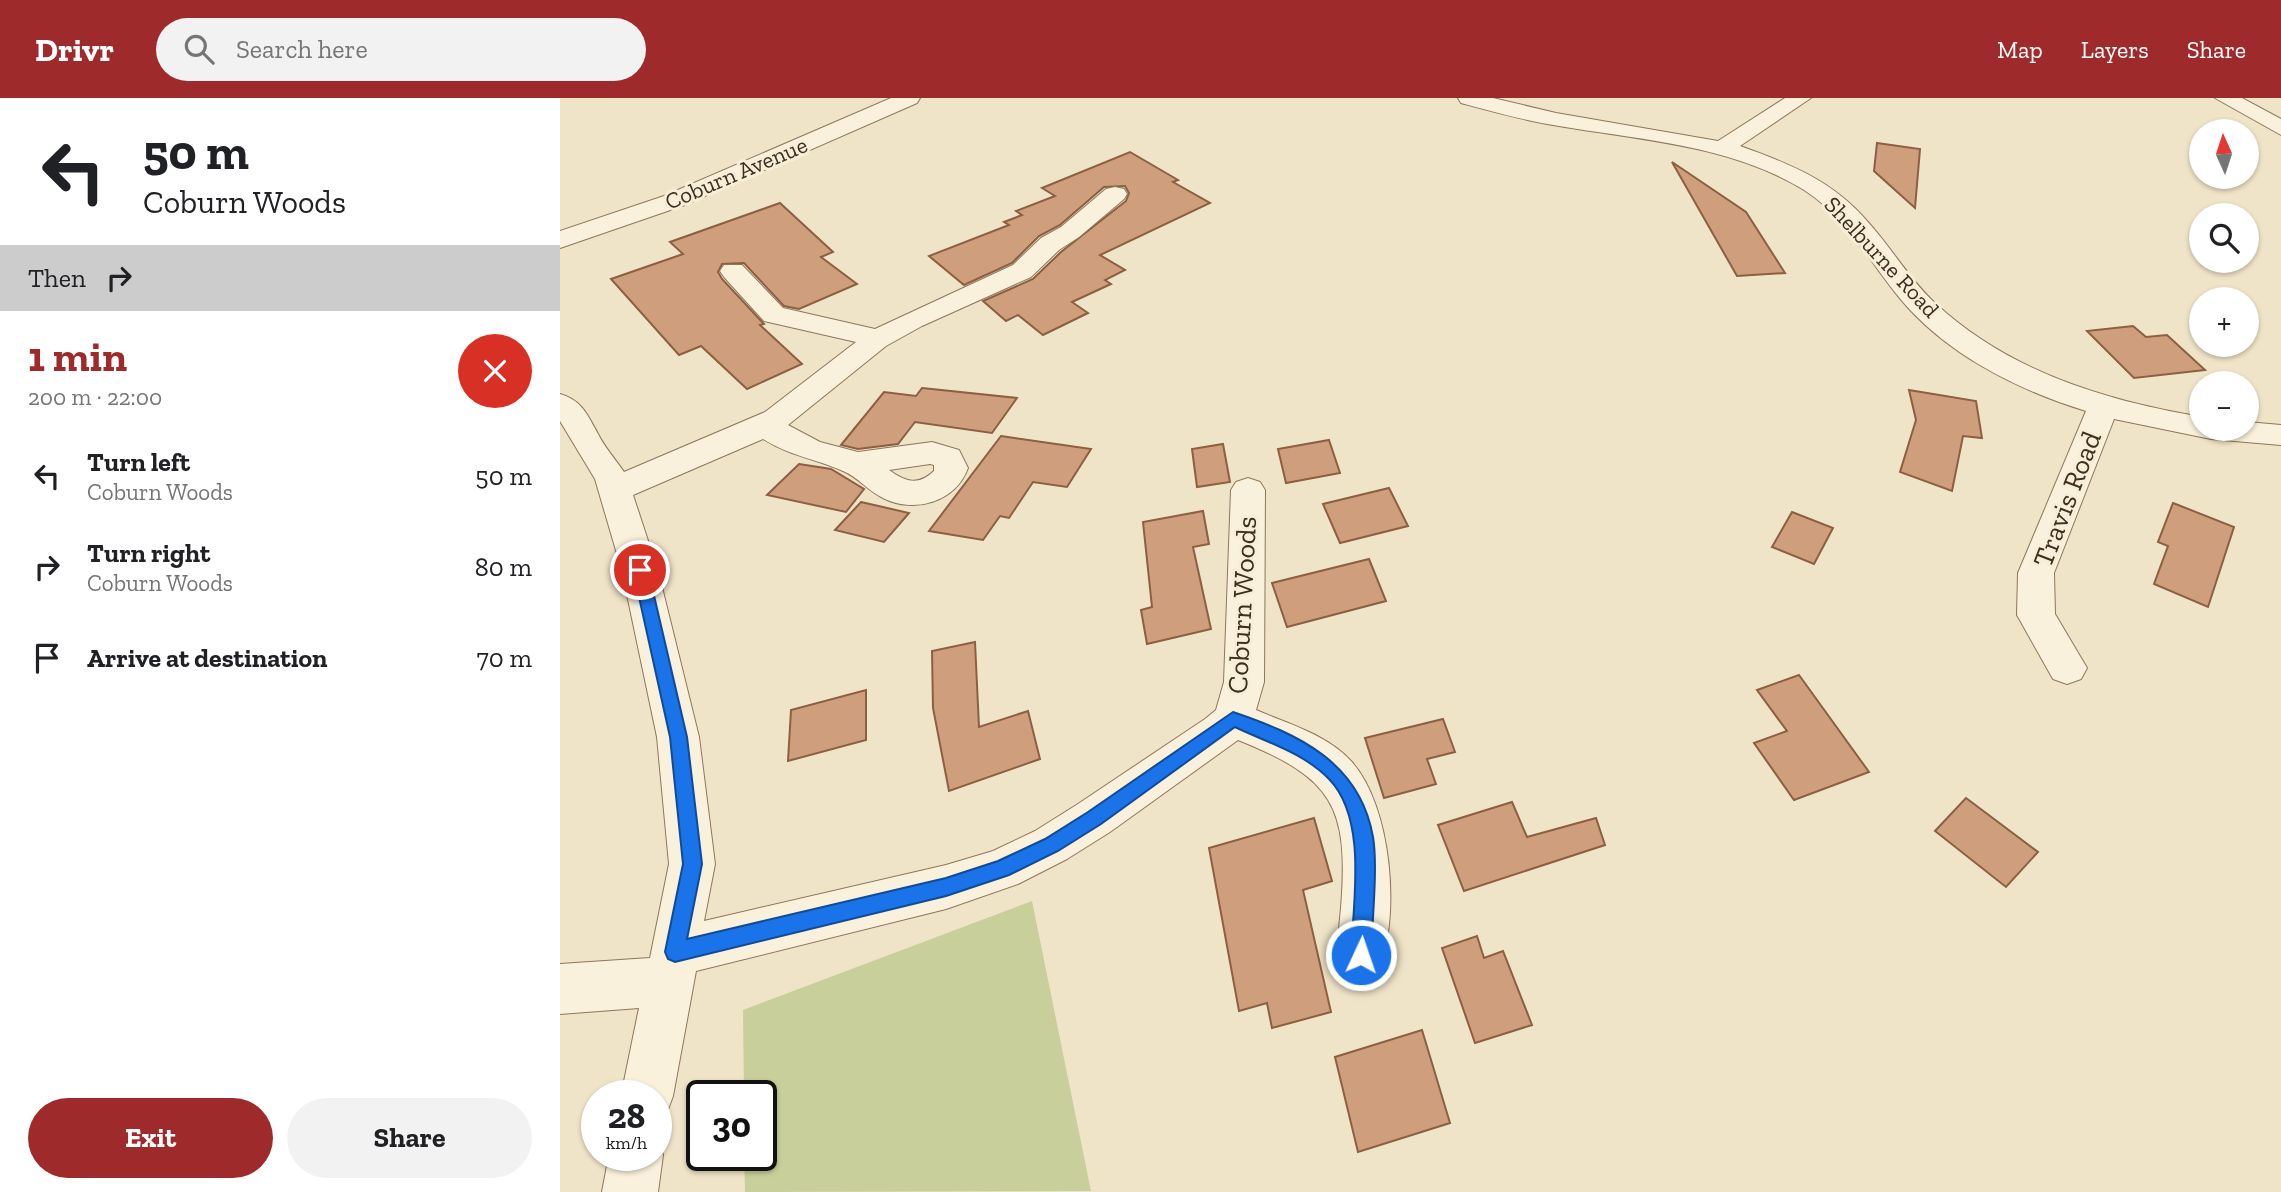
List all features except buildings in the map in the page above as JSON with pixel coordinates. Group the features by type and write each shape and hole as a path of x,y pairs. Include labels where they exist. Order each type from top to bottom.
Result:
{"street":[{"name":"Coburn Avenue","path":"560,240 673,201 909,98"},
{"name":"Shelburne Road","path":"1469,98 1527,115 1725,146 1785,170 1835,202 1854,220 1924,308 1949,328 2010,366 2103,408 2189,425"},
{"path":"1725,146 1800,98"},
{"path":"2226,98 2281,128"},
{"path":"615,489 764,425 876,340 912,320 1022,271 1050,244 1070,232 1115,194"},
{"path":"733,271 774,315 793,322 858,332 876,340"},
{"name":"Travis Road","path":"2067,668 2036,615 2036,573 2103,408"},
{"path":"565,413 611,478 615,489 640,570 678,737 692,864 650,1080"},
{"path":"764,425 802,447 857,463"},
{"path":"2259,433 2281,435"},
{"name":"Coburn Woods","path":"560,989 672,967 1002,869 1051,845 1094,818 1220,731 1233,719 1244,682 1248,490"},
{"name":"Coburn Woods","path":"1233,719 1304,750 1336,774 1354,802 1364,838 1361,955"},
{"path":"630,1192 633,1171"}],"green space":[{"path":"1032,901 1091,1191 745,1192 744,1171 777,1171 777,1080 744,1080 743,1010"}],"route":[{"path":"640,570 678,737 692,864 675,952 946,887 1002,869 1051,845 1094,818 1220,731 1233,719 1304,750 1336,774 1354,802 1364,838 1366,876 1361,955"}]}
